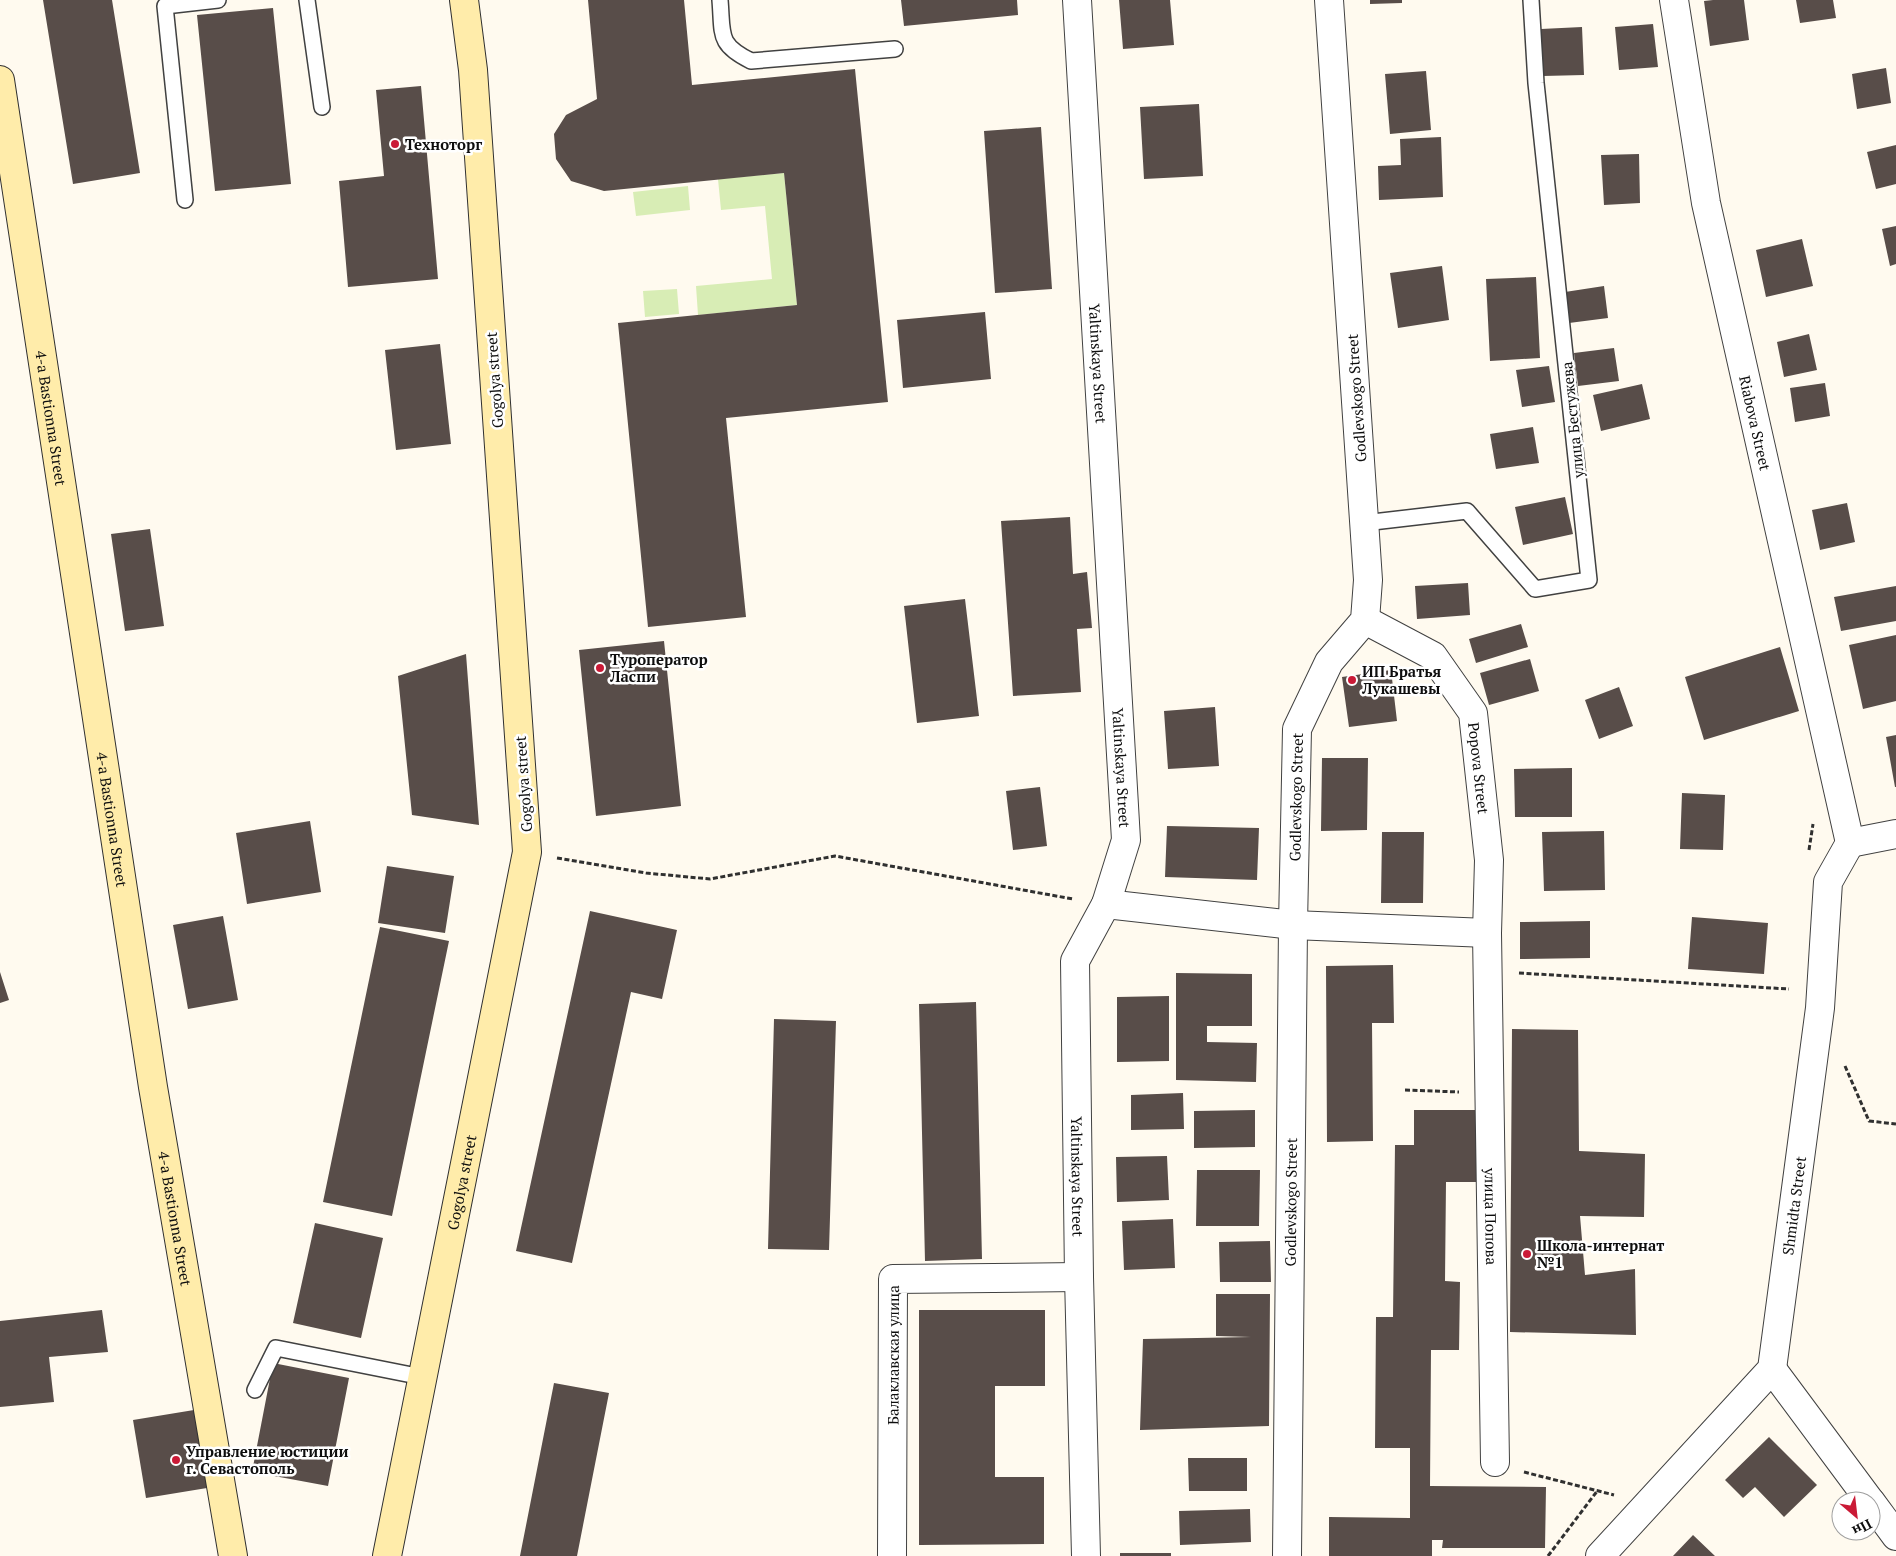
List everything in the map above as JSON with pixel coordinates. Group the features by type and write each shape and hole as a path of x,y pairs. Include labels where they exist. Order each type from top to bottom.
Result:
{"main road":[{"name":"Gogolya street","path":"386,1556 527,852 473,70 464,0"},
{"name":"4-a Bastionna Street","path":"0,80 153,1087 232,1556"}],"street":[{"name":"Yaltinskaya Street","path":"1077,0 1126,840 1106,904 1075,961 1079,1277 1086,1556"},
{"name":"Godlevskogo Street","path":"1287,1556 1293,925 1297,729 1329,662 1365,620 1368,580 1329,0"},
{"name":"Riabova Street","path":"1674,0 1706,203 1850,843"},
{"name":"Popova Street","path":"1365,620 1433,656 1473,713 1489,860 1488,972"},
{"path":"1850,843 1896,834"},
{"name":"Shmidta Street","path":"1772,1369 1820,1008 1828,882 1850,843"},
{"path":"1106,904 1293,925 1487,933"},
{"name":"улица Попова","path":"1488,972 1495,1462"},
{"name":"Балаклавская улица","path":"892,1556 894,1280 1079,1277"},
{"path":"1600,1556 1772,1369 1863,1491"},
{"path":"1881,1516 1896,1536"}],"lane":[{"path":"185,200 165,6 218,0"},
{"path":"307,0 322,107"},
{"path":"720,0 724,39 732,52 751,61 895,49"},
{"name":"улица Бестужева","path":"1364,523 1467,511 1535,589 1589,580 1536,83 1531,0"},
{"path":"254,1390 276,1348 422,1377"}],"path":[{"path":"555,857 646,873 710,879 835,856 1106,904"},
{"path":"1488,972 1780,989"},
{"path":"1789,999 1790,989"},
{"path":"1842,1060 1869,1121 1896,1124"},
{"path":"1405,1090 1466,1092"},
{"path":"1495,1462 1549,1480 1598,1490 1617,1497"},
{"path":"1548,1556 1598,1490"}],"green space":[{"path":"784,173 797,305 698,315 696,286 772,279 765,206 721,210 718,179"},
{"path":"688,186 690,210 636,216 633,192"},
{"path":"677,289 679,314 645,317 643,291"}],"building":[{"path":"43,0 112,0 140,173 73,184"},
{"path":"588,0 684,0 692,85 855,69 888,402 726,418 746,617 648,627 618,323 797,305 784,173 604,191 571,181 556,159 554,134 566,115 597,99"},
{"path":"901,0 1017,0 1018,15 904,26"},
{"path":"1119,0 1170,0 1174,45 1123,49"},
{"path":"1370,0 1402,0 1402,3 1370,4"},
{"path":"1744,0 1749,40 1710,46 1704,1"},
{"path":"1796,0 1833,0 1836,18 1800,23"},
{"path":"273,8 291,184 215,191 197,15"},
{"path":"1653,24 1658,67 1619,70 1615,27"},
{"path":"1582,27 1584,75 1543,76 1541,29"},
{"path":"1886,68 1891,103 1857,109 1852,74"},
{"path":"1426,71 1431,130 1390,134 1385,74"},
{"path":"421,86 438,279 348,287 339,181 384,176 376,90"},
{"path":"1199,104 1203,176 1144,179 1140,107"},
{"path":"1041,127 1052,289 995,293 984,131"},
{"path":"1441,137 1443,197 1379,200 1378,166 1401,165 1400,139"},
{"path":"1896,145 1896,184 1876,189 1867,152"},
{"path":"1639,154 1640,203 1604,205 1601,155"},
{"path":"1896,226 1896,264 1890,266 1882,229"},
{"path":"1802,239 1813,286 1766,297 1756,250"},
{"path":"1442,266 1449,320 1398,328 1390,273"},
{"path":"1536,277 1540,358 1490,361 1486,279"},
{"path":"1604,286 1608,318 1569,323 1565,292"},
{"path":"985,312 991,379 903,388 897,320"},
{"path":"1809,334 1817,370 1784,377 1777,342"},
{"path":"440,344 451,444 396,450 385,350"},
{"path":"1614,348 1619,381 1578,386 1574,353"},
{"path":"1549,366 1555,402 1522,407 1516,370"},
{"path":"1825,383 1830,416 1795,422 1790,388"},
{"path":"1642,384 1650,419 1601,431 1593,395"},
{"path":"1533,427 1539,463 1496,469 1490,434"},
{"path":"1565,497 1573,534 1523,545 1515,507"},
{"path":"1847,503 1855,542 1820,550 1812,510"},
{"path":"1070,517 1073,574 1087,572 1092,628 1077,629 1081,692 1013,696 1001,521"},
{"path":"150,529 164,626 125,631 111,534"},
{"path":"1468,583 1470,615 1417,619 1415,586"},
{"path":"1896,586 1896,621 1841,631 1834,597"},
{"path":"965,599 979,716 917,723 904,606"},
{"path":"1521,624 1528,647 1476,663 1469,639"},
{"path":"1896,635 1896,701 1863,709 1849,645"},
{"path":"664,641 681,806 596,816 579,650"},
{"path":"1780,647 1799,711 1704,740 1685,677"},
{"path":"466,654 479,825 412,815 398,676"},
{"path":"1530,659 1539,691 1489,705 1480,673"},
{"path":"1391,670 1397,721 1349,727 1342,677"},
{"path":"1619,687 1633,726 1599,739 1585,700"},
{"path":"1215,707 1219,766 1168,769 1164,711"},
{"path":"1896,735 1896,787 1895,787 1886,737"},
{"path":"1322,758 1368,758 1367,830 1321,831"},
{"path":"1572,768 1572,817 1515,817 1514,769"},
{"path":"1040,787 1047,846 1013,850 1006,791"},
{"path":"1682,793 1725,795 1723,850 1680,849"},
{"path":"310,821 321,892 247,904 236,833"},
{"path":"1167,826 1259,828 1257,880 1165,877"},
{"path":"1604,831 1605,890 1544,891 1542,832"},
{"path":"1382,832 1424,832 1423,903 1381,903"},
{"path":"387,866 454,876 445,933 378,923"},
{"path":"590,911 677,930 662,999 631,992 572,1263 516,1251"},
{"path":"223,916 238,1000 188,1009 173,925"},
{"path":"1692,917 1768,923 1764,974 1688,969"},
{"path":"1590,921 1590,958 1520,959 1520,922"},
{"path":"380,927 449,941 392,1216 323,1202"},
{"path":"1393,965 1394,1023 1372,1023 1373,1141 1327,1142 1326,966"},
{"path":"0,972 9,1000 0,1003"},
{"path":"1176,973 1252,974 1252,1026 1207,1026 1207,1042 1257,1043 1256,1082 1176,1080"},
{"path":"1169,996 1169,1061 1117,1062 1117,997"},
{"path":"976,1002 982,1259 925,1261 919,1004"},
{"path":"774,1019 836,1021 829,1250 768,1249"},
{"path":"1512,1029 1578,1030 1579,1151 1645,1154 1644,1217 1580,1216 1585,1275 1635,1269 1636,1335 1510,1332"},
{"path":"1183,1093 1184,1129 1131,1130 1131,1095"},
{"path":"1255,1110 1255,1147 1194,1148 1194,1111"},
{"path":"1414,1110 1479,1110 1478,1182 1446,1182 1445,1281 1460,1282 1459,1350 1431,1350 1430,1486 1546,1487 1545,1548 1442,1548 1443,1540 1432,1540 1432,1556 1329,1556 1329,1517 1410,1518 1410,1448 1375,1448 1376,1317 1393,1317 1395,1145 1414,1145"},
{"path":"1167,1156 1169,1200 1117,1202 1116,1157"},
{"path":"1197,1170 1260,1170 1259,1226 1196,1226"},
{"path":"1173,1219 1175,1268 1124,1270 1122,1221"},
{"path":"315,1223 383,1238 361,1338 293,1323"},
{"path":"1270,1241 1271,1282 1220,1282 1219,1242"},
{"path":"1216,1294 1270,1294 1269,1426 1140,1430 1143,1339 1251,1337 1216,1336"},
{"path":"102,1310 108,1352 49,1357 54,1402 0,1407 0,1321"},
{"path":"919,1310 1045,1310 1045,1386 995,1386 995,1477 1044,1477 1044,1544 919,1545"},
{"path":"273,1363 349,1378 328,1486 252,1472"},
{"path":"554,1383 609,1393 577,1556 520,1556"},
{"path":"194,1410 207,1488 146,1498 133,1420"},
{"path":"1769,1437 1817,1485 1784,1517 1755,1487 1743,1498 1725,1480"},
{"path":"1188,1458 1247,1458 1247,1491 1189,1491"},
{"path":"1250,1509 1251,1542 1180,1545 1179,1511"},
{"path":"1693,1535 1715,1556 1673,1556"},
{"path":"1120,1553 1171,1553 1171,1556 1120,1556"}],"place":[{"name":"Техноторг","path":"395,144"},
{"name":"Туроператор Ласпи","path":"600,668"},
{"name":"ИП Братья Лукашевы","path":"1352,680"},
{"name":"Школа-интернат №1","path":"1527,1254"},
{"name":"Управление юстиции г. Севастополь","path":"176,1460"}]}
